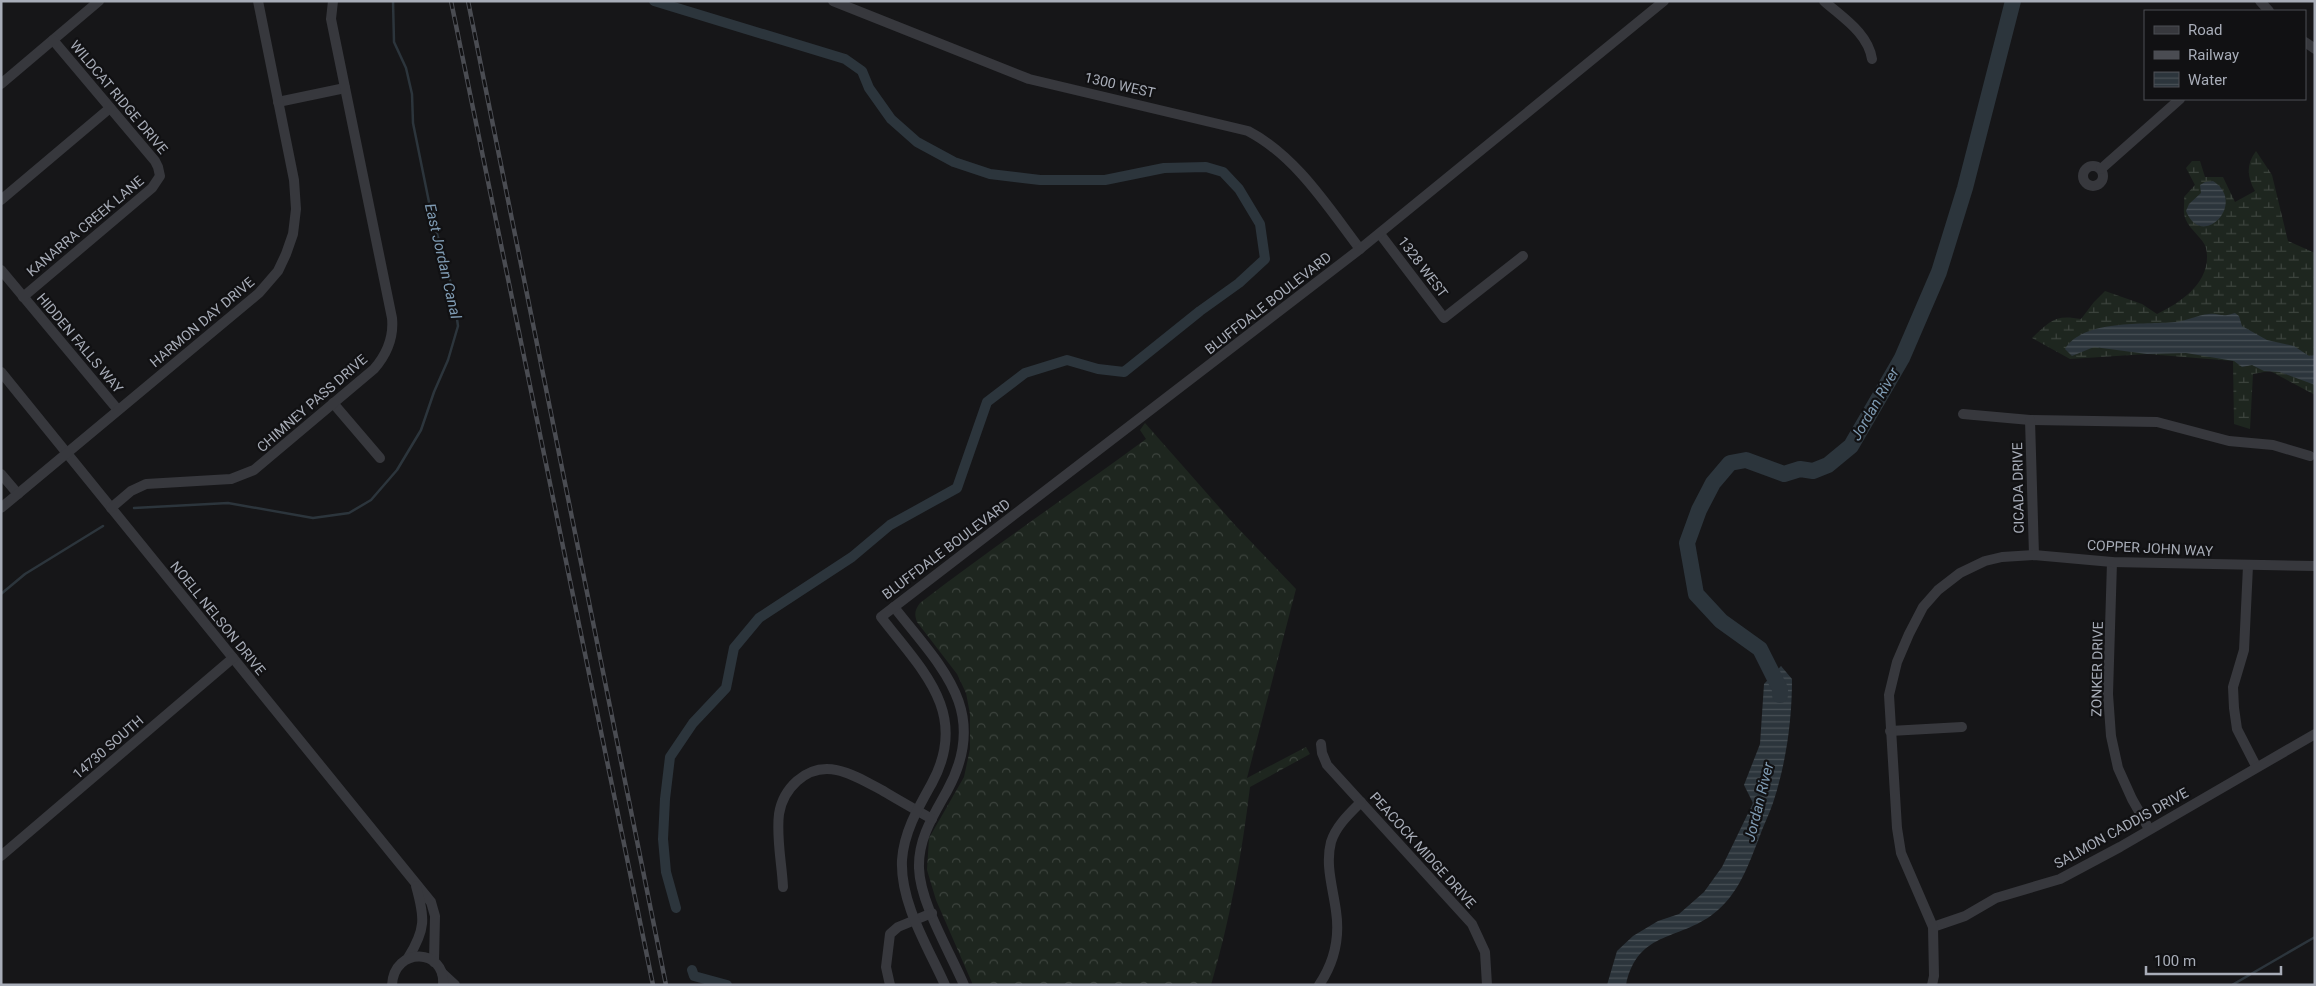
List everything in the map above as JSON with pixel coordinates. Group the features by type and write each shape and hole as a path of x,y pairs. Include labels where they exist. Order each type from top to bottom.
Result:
{"street":[{"path":"1,84 99,1"},
{"name":"HARMON DAY DRIVE","path":"1,508 259,293 282,263 293,234 296,209 294,180 258,1"},
{"name":"CHIMNEY PASS DRIVE","path":"111,508 131,491 146,484 225,479 246,474 260,465 379,363 390,344 393,327 331,19 333,1"},
{"name":"1300 WEST","path":"834,1 1030,79 1248,131 1278,151 1292,165 1360,249"},
{"name":"BLUFFDALE BOULEVARD","path":"917,811 943,757 946,734 944,714 938,695 930,680 881,617 1380,234 1664,1"},
{"path":"1824,1 1859,32 1870,46 1872,59"},
{"name":"WILDCAT RIDGE DRIVE","path":"53,40 155,160 160,173"},
{"path":"278,102 345,88"},
{"path":"2101,169 2179,100"},
{"path":"1,200 110,108"},
{"name":"KANARRA CREEK LANE","path":"23,297 152,188 158,180 160,173"},
{"name":"1328 WEST","path":"1380,234 1444,318 1523,256"},
{"name":"HIDDEN FALLS WAY","path":"1,270 118,410"},
{"name":"NOELL NELSON DRIVE","path":"1,372 431,902 435,916 434,962"},
{"path":"333,403 380,458"},
{"path":"1963,414 2030,420 2157,422 2229,441 2273,446 2310,456"},
{"name":"CICADA DRIVE","path":"2030,420 2034,555"},
{"path":"1,474 18,494"},
{"name":"COPPER JOHN WAY","path":"1933,927 1901,853 1897,828 1890,731 1890,695 1897,662 1923,607 1938,590 1960,573 1985,561 2002,557 2034,555 2112,562 2315,566"},
{"name":"ZONKER DRIVE","path":"2112,562 2108,694 2111,736 2118,768 2132,799 2149,828"},
{"path":"2248,566 2244,650 2233,687 2237,729 2256,766"},
{"path":"894,607 943,669 955,689 961,709 964,732 961,755 952,781 923,840 919,870 922,889 964,985"},
{"name":"14730 SOUTH","path":"1,856 233,658"},
{"path":"1890,731 1962,726"},
{"name":"SALMON CADDIS DRIVE","path":"1933,927 1965,916 1996,898 2060,879 2315,734"},
{"name":"PEACOCK MIDGE DRIVE","path":"1321,744 1323,759 1327,765 1472,924 1485,952 1487,985"},
{"path":"784,888 779,826 780,809 782,800 792,786 807,774 828,768 848,772 932,819"},
{"path":"1318,985 1332,959 1338,930 1329,874 1332,842 1342,822 1361,802"},
{"path":"917,811 906,837 902,861 904,886 916,919 945,985"},
{"name":"NOELL NELSON DRIVE","path":"391,982 398,966 408,958 421,936 424,925 414,880"},
{"path":"890,985 886,967 889,937 895,929 932,913"},
{"path":"1932,985 1934,976 1933,927"},
{"path":"408,958 420,956 434,962 442,973 455,985"},
{"path":"442,973 443,985"}],"green space":[{"path":"2256,151 2272,175 2288,241 2315,253 2315,395 2270,371 2253,374 2250,429 2234,424 2233,361 2147,354 2070,359 2032,338 2049,323 2059,318 2081,319 2105,291 2142,304 2157,314 2185,297 2200,280 2205,271 2207,260 2204,244 2190,227 2185,217 2184,197 2195,185 2186,168 2192,161 2200,161 2205,177 2223,177 2235,202 2255,191 2250,181 2249,166"},
{"path":"1145,423 1234,524 1296,589 1247,778 1306,747 1310,754 1250,787 1235,887 1211,985 973,985 936,900 927,870 929,838 964,777 970,749 970,714 966,693 957,674 917,622 916,610 920,603 948,582 1146,439 1140,430"}],"water":[{"path":"2213,181 2223,190 2226,201 2224,211 2219,219 2211,225 2202,226 2193,222 2186,211 2189,204 2201,193 2200,185"},
{"path":"2235,313 2239,316 2242,326 2267,340 2294,346 2309,356 2315,355 2315,385 2280,372 2264,371 2252,365 2242,367 2234,361 2186,353 2147,354 2094,347 2072,356 2065,349 2074,339 2100,328 2115,325 2175,322 2205,315"},
{"path":"1781,666 1792,679 1791,711 1785,758 1773,803 1743,877 1732,895 1718,910 1704,920 1663,938 1640,954 1632,967 1626,985 1607,985 1617,951 1633,936 1658,921 1679,914 1704,892 1722,867 1753,803 1744,785 1760,744 1764,684"}],"waterway":[{"name":"East Jordan Canal","path":"134,508 228,503 313,518 349,513 371,500 397,470 421,430 434,392 448,360 458,326 453,291 431,212 413,123 412,94 406,68 394,42 393,1"},
{"path":"654,1 845,59 862,71 869,88 891,119 917,142 954,162 990,174 1040,180 1105,180 1164,168 1206,167 1223,172 1239,189 1260,224 1265,259 1239,283 1200,311 1124,372 1098,369 1067,360 1025,373 987,402 957,488 890,525 852,557 759,618 734,648 726,688 693,723 670,757 663,839 666,872 676,908"},
{"name":"Jordan River","path":"1780,695 1780,689 1760,649 1721,621 1696,594 1687,543 1699,510 1713,483 1730,463 1746,460 1784,474 1800,469 1813,471 1828,465 1851,446 1902,358 1939,272 1965,188 2013,1"},
{"name":"East Jordan Canal","path":"1,594 25,574 103,526"},
{"path":"2232,985 2315,937"},
{"path":"692,970 694,976 727,985"}],"railway":[{"path":"451,1 653,985"},
{"path":"468,1 666,985"}]}
